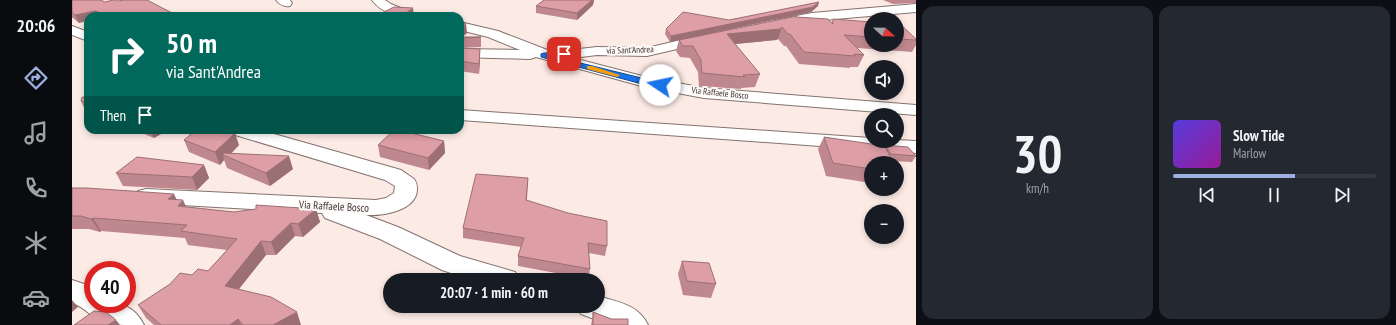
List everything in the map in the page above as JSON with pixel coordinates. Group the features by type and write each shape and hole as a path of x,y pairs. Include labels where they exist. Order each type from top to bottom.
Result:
{"street":[{"path":"378,0 400,12"},
{"path":"766,26 812,17 916,8"},
{"name":"Via Raffaele Bosco","path":"464,27 492,34 544,55 645,82 704,92 916,110"},
{"path":"72,31 84,36"},
{"name":"via Sant'Andrea","path":"464,53 544,55 598,51 647,52 719,36"},
{"path":"464,115 916,147"},
{"name":"Via Raffaele Bosco","path":"125,194 376,208 393,204 405,196 406,184 393,175 253,134"},
{"path":"316,205 389,233 451,263 482,273"},
{"path":"72,291 84,295"},
{"path":"605,310 619,315 633,325"},
{"path":"112,313 129,325"}],"building":[{"path":"72,0 101,0 105,2 113,0 147,0 170,12 96,11 84,12 84,13 75,15 72,12"},
{"path":"544,0 592,0 577,13 536,6"},
{"path":"819,2 813,7 671,36 666,29 683,12 729,20"},
{"path":"394,7 413,8 408,12 384,12"},
{"path":"797,16 796,17 828,19 833,24 833,19 864,21 864,36 844,35 864,55 854,54 855,56 804,52 790,34 788,34 782,27 780,29 727,34 760,74 743,75 745,77 702,73 701,60 693,46 683,46 679,40"},
{"path":"904,28 916,39 904,39"},
{"path":"464,48 480,49 479,64 464,62"},
{"path":"82,97 84,97 84,102 81,101"},
{"path":"191,134 234,134 215,152 184,140"},
{"path":"390,134 415,134 444,141 428,158 378,145"},
{"path":"824,137 864,143 864,148 886,148 890,156 864,156 864,168 833,163"},
{"path":"908,147 916,156 891,154 886,148"},
{"path":"223,153 289,156 266,173 223,155"},
{"path":"137,157 204,165 192,177 116,173"},
{"path":"476,174 528,178 526,200 568,213 607,221 607,246 588,243 590,269 518,256 524,238 463,228"},
{"path":"72,188 174,194 168,199 183,200 178,206 234,212 256,209 256,205 316,209 298,224 291,223 271,242 261,241 225,286 271,297 297,312 273,325 243,325 238,319 230,325 161,325 138,305 170,284 180,273 192,275 198,269 208,271 237,239 181,231 187,225 91,219 81,216 72,216"},
{"path":"682,261 709,263 716,284 687,281"},
{"path":"91,313 107,313 116,320 108,325 74,325"},
{"path":"593,313 611,319 628,319 628,325 593,325"}],"slow traffic":[{"path":"590,68 617,75"}],"route":[{"path":"564,54 544,55 660,85"}]}
